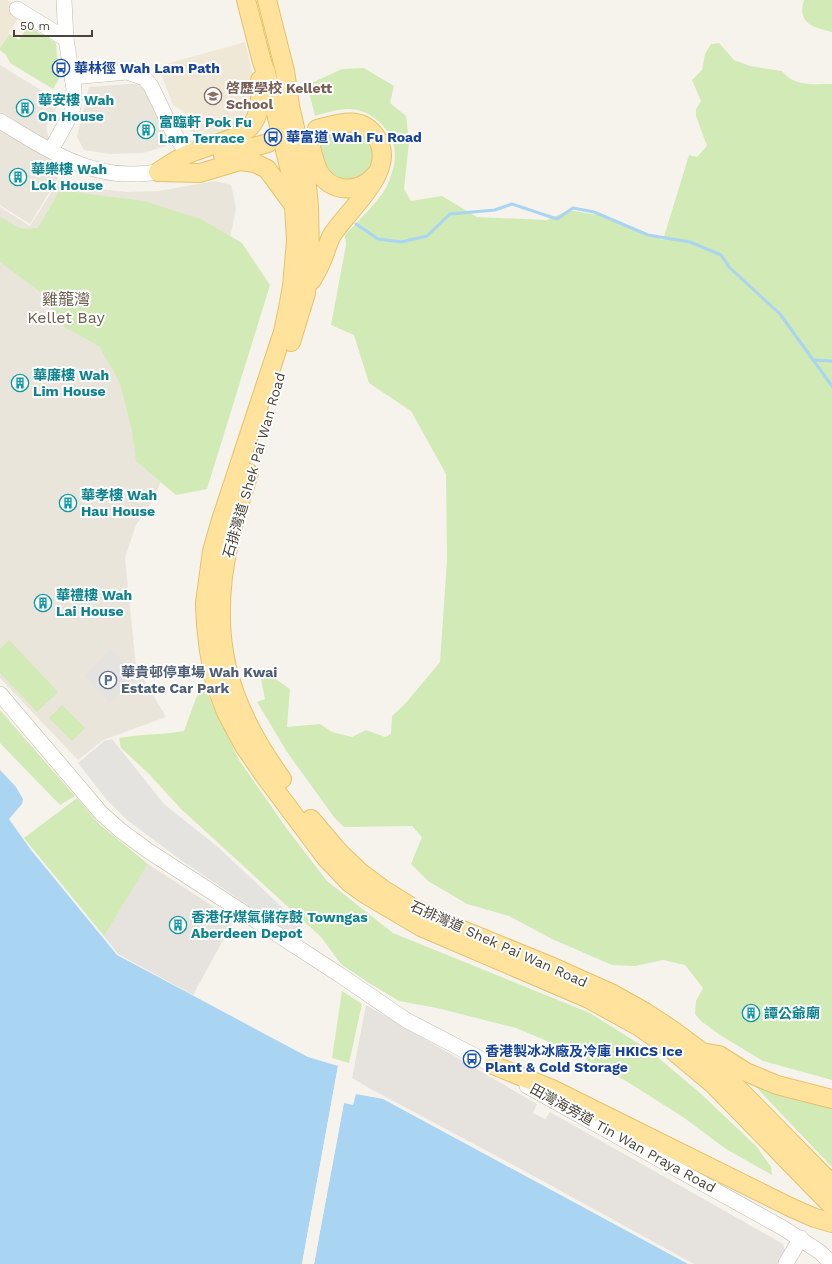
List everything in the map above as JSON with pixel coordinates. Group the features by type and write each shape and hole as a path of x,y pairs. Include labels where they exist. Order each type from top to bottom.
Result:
{"main road":[{"name":"石排灣道 Shek Pai Wan Road","path":"246,0 266,72 291,175 295,208 296,241 293,280 283,332 221,520 212,551 208,575 205,603 209,651 215,683 226,712 244,746 264,775 326,858 350,883 384,907 421,927 609,1009 638,1026 670,1048 713,1084 832,1206"},
{"name":"石排灣道 Shek Pai Wan Road","path":"267,0 285,71 290,106 306,176 309,206 310,257 306,293 301,312 234,523 222,577 220,610 223,654 232,688 245,719 269,760 316,825 350,863 377,885 414,908 436,919 555,968 613,994 645,1012 702,1052 719,1055 746,1072 777,1085 832,1100"},
{"path":"158,172 192,152 216,145 243,134 256,120 260,111 262,97 260,74 262,62"},
{"path":"285,71 298,102 318,171 324,178 335,186 348,189 360,187 366,184 379,169"},
{"path":"306,293 322,260 331,236 372,185 379,169 382,154 381,147 374,133 360,124 344,122 317,129"},
{"path":"158,172 268,143"},
{"path":"158,172 200,173 240,161 255,163 267,169 295,208"},
{"path":"702,1052 832,1184"},
{"path":"493,1065 552,1089 792,1208 815,1218 832,1223"}],"street":[{"path":"51,150 71,114 74,103 66,39 64,0"},
{"path":"17,9 66,39"},
{"path":"72,78 127,72 144,78 151,86 172,132 181,144 192,152"},
{"path":"0,121 76,163 103,171 133,174 158,172"},
{"name":"田灣海旁道 Tin Wan Praya Road","path":"0,694 102,813 120,830 147,850 406,1020 493,1065 541,1094 801,1238 832,1263"},
{"path":"787,1264 786,1262 801,1238"}],"shaded area":[{"path":"0,0 7,0 14,4 19,17 0,48"},
{"name":"啓歷學校 Kellett School","path":"245,42 256,87 257,104 240,126 206,140 194,135 189,129 184,112 173,105 159,69 162,65"},
{"path":"0,65 60,102 46,127 58,178 30,224 0,205"},
{"name":"富臨軒 Pok Fu Lam Terrace","path":"141,84 149,91 167,129 166,146 143,153 109,154 84,150 77,137 89,87"},
{"path":"60,179 99,189 127,192 159,191 215,181 231,185 236,208 226,259 166,469 153,500 136,525 125,558 136,666 166,717 103,740 78,760 0,678 0,207 30,226"},
{"name":"華貴邨停車場 Wah Kwai Estate Car Park","path":"111,649 123,661 126,686 109,702 85,675"},
{"path":"112,739 164,804 219,848 302,926 296,938 181,860 127,820 107,800 78,763 104,741"},
{"path":"148,864 234,920 193,995 118,954 104,936"},
{"path":"366,1005 537,1104 533,1113 545,1119 550,1112 783,1244 785,1251 777,1264 694,1264 369,1088 352,1078"}],"green space":[{"path":"804,0 832,0 832,32 808,23 803,14 802,8"},
{"path":"28,26 56,43 59,79 53,89 10,63 6,55 0,50 9,34 19,40"},
{"path":"719,43 734,60 750,66 782,71 792,80 805,84 832,84 832,1080 763,1061 720,1035 701,1021 695,1014 696,1001 703,988 685,965 663,960 635,966 612,965 552,939 509,916 467,904 428,881 411,864 422,837 412,826 344,827 334,817 287,752 257,702 265,699 261,679 266,668 274,678 290,689 287,727 320,724 332,732 352,737 366,730 385,737 391,734 392,716 404,705 440,662 447,561 446,474 411,411 369,383 354,335 331,325 346,245 345,235 373,205 387,186 394,162 394,147 388,132 383,126 371,115 364,112 344,109 315,116 307,85 342,69 364,68 394,86 390,103 406,116 409,142 404,189 411,201 442,196 477,217 547,220 569,210 603,216 663,240 689,155 697,157 707,146 696,116 696,109 701,101 692,80 702,70 705,54 711,44"},
{"path":"340,127 367,135 375,151 371,169 358,180 340,181 325,172 312,136"},
{"path":"61,188 81,193 144,201 201,219 242,243 270,285 207,489 176,495 136,461 132,431 120,383 99,346 66,328 39,291 0,262 0,217 22,229 38,228"},
{"path":"9,640 58,692 37,712 0,673 0,649"},
{"path":"202,682 239,760 287,829 327,881 393,933 590,1013 649,1050 699,1092 757,1147 771,1167 772,1175 726,1149 683,1117 626,1081 566,1049 516,1028 437,1008 399,1001 341,964 321,937 181,809 149,774 121,748 119,738 184,731"},
{"path":"62,705 85,728 72,741 49,718"},
{"path":"0,710 75,796 60,805 0,743"},
{"path":"77,798 99,824 148,864 104,936 24,838"},
{"path":"342,991 362,1004 349,1063 332,1058"},
{"path":"753,1084 832,1107 832,1167"}],"water":[{"path":"0,770 16,787 23,799 22,804 9,819 31,850 117,955 308,1057 338,1066 302,1264 0,1264"},
{"path":"356,1094 383,1099 688,1264 314,1264 344,1103 353,1105"}],"pier":[{"path":"338,1066 340,1067 304,1264 302,1264"},
{"path":"343,1101 314,1264 312,1264"}],"waterway":[{"path":"356,224 378,239 401,242 427,236 450,214 495,210 512,204 557,219 573,208 594,212 648,235 690,242 721,255 730,268 780,314 832,386"},
{"path":"813,360 832,361"}],"place":[{"name":"華林徑 Wah Lam Path","path":"61,68"},
{"name":"啓歷學校 Kellett School","path":"213,96"},
{"name":"華安樓 Wah On House","path":"25,108"},
{"name":"富臨軒 Pok Fu Lam Terrace","path":"146,130"},
{"name":"華富道 Wah Fu Road","path":"273,137"},
{"name":"華樂樓 Wah Lok House","path":"18,177"},
{"name":"華廉樓 Wah Lim House","path":"20,383"},
{"name":"華孝樓 Wah Hau House","path":"68,503"},
{"name":"華禮樓 Wah Lai House","path":"43,603"},
{"name":"華貴邨停車場 Wah Kwai Estate Car Park","path":"108,680"},
{"name":"香港仔煤氣儲存鼓 Towngas Aberdeen Depot","path":"178,925"},
{"name":"譚公爺廟","path":"751,1013"},
{"name":"香港製冰冰廠及冷庫 HKICS Ice Plant & Cold Storage","path":"472,1059"}],"district":[{"name":"雞籠灣 Kellet Bay","path":"66,308"}]}
